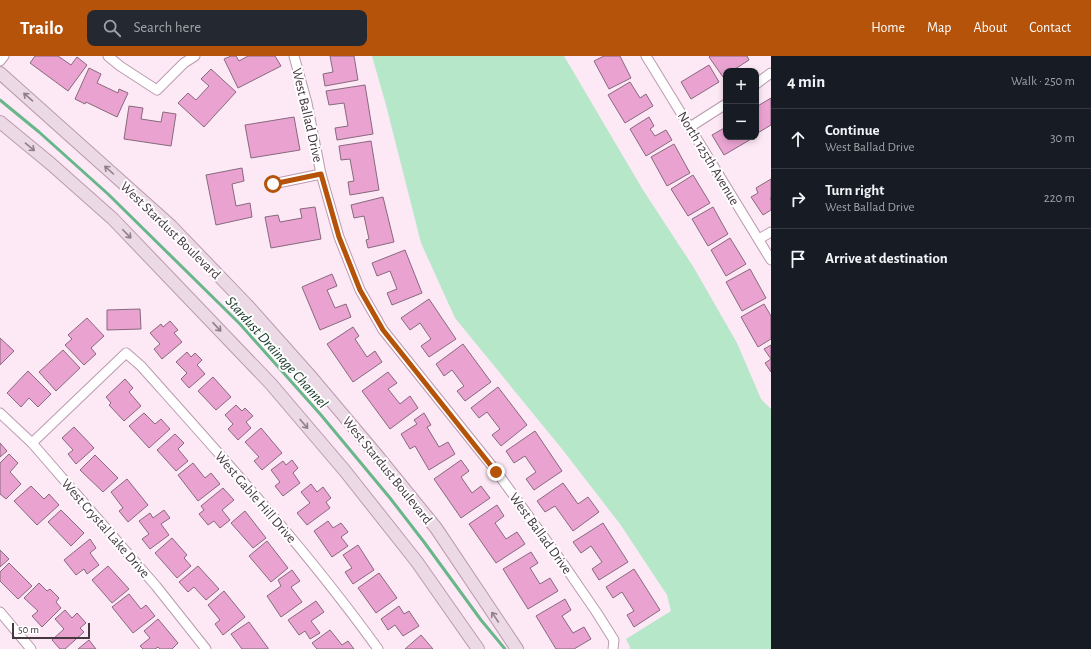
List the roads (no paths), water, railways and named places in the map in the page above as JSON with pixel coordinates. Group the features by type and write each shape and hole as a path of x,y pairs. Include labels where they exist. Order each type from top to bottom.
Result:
{"street":[{"path":"0,61 4,56"},
{"path":"108,56 120,66 158,90 184,63 194,56"},
{"name":"West Ballad Drive","path":"294,56 307,103 321,174 339,237 360,290 383,330 496,472 564,565 614,640 613,649"},
{"name":"North 125th Avenue","path":"646,56 690,127 724,186 771,260"},
{"name":"West Stardust Boulevard","path":"0,73 170,226 247,305 312,378 436,528 517,649"},
{"path":"759,82 771,73"},
{"path":"690,127 723,106"},
{"path":"0,122 51,164 113,219 271,384 345,471 417,562 478,649"},
{"name":"West Ballad Drive","path":"273,184 321,174"},
{"path":"759,239 771,232"},
{"name":"West Gable Hill Drive","path":"32,443 126,353 141,366 305,554 378,649"},
{"name":"West Crystal Lake Drive","path":"0,413 32,443 156,586 206,649"},
{"path":"0,612 31,649"}],"waterway":[{"name":"Stardust Drainage Channel","path":"0,100 39,132 108,194 240,324 321,415 390,498 481,620 505,649"}]}
